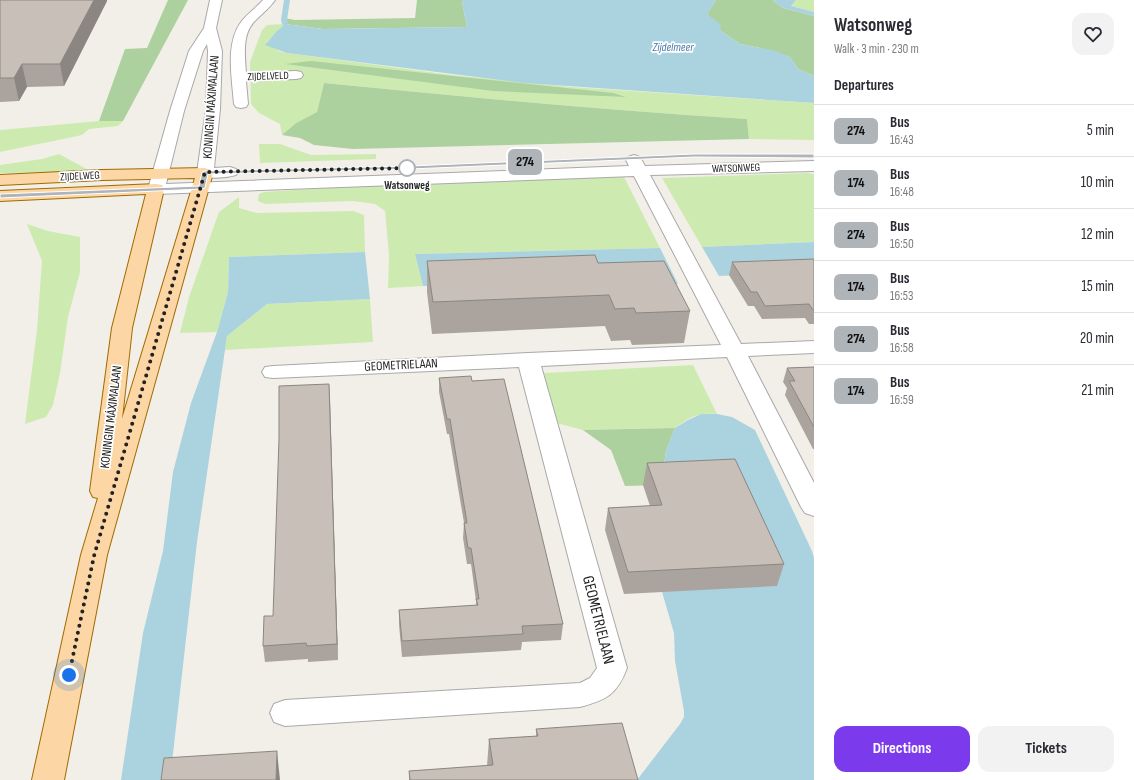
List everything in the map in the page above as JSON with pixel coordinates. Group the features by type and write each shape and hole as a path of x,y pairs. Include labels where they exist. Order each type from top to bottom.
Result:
{"main road":[{"name":"ZIJDELWEG","path":"0,180 158,181"},
{"name":"KONINGIN MÁXIMALAAN","path":"94,556 204,180"},
{"name":"KONINGIN MÁXIMALAAN","path":"48,780 94,556 122,328 158,181"},
{"name":"ZIJDELWEG","path":"0,196 158,181"}],"street":[{"name":"KONINGIN MÁXIMALAAN","path":"158,181 176,111 196,51 210,28 216,0"},
{"name":"ZIJDELVELD","path":"241,104 239,37 244,26 269,0"},
{"name":"KONINGIN MÁXIMALAAN","path":"204,180 213,109 216,51 210,28"},
{"name":"ZIJDELVELD","path":"240,76 296,74"},
{"name":"WATSONWEG","path":"158,181 528,174 726,154 814,156"},
{"name":"WATSONWEG","path":"637,164 814,166"},
{"path":"637,164 814,507"},
{"name":"GEOMETRIELAAN","path":"273,372 528,359 814,347"},
{"name":"GEOMETRIELAAN","path":"285,713 580,695 597,691 609,679 612,668 528,359"}],"green space":[{"path":"168,0 188,0 123,121 99,121 125,49 147,48"},
{"path":"417,0 464,0 462,2 467,27 323,29 285,24 284,18 295,20 415,18"},
{"path":"716,0 775,0 773,1 783,8 814,16 814,76 798,69 790,57 740,44 721,31 707,14"},
{"path":"796,0 814,0 814,12 791,6"},
{"path":"285,24 267,42 279,51 287,53 452,75 571,87 814,103 814,140 749,139 747,119 535,103 324,83 317,112 296,123 282,135 280,124 259,113 251,104 250,62 262,30 267,25"},
{"path":"311,61 613,93 626,97 493,91 285,64"},
{"path":"324,83 535,103 747,119 749,139 353,149 314,145 300,138 282,135 296,123 317,112"},
{"path":"99,121 123,121 118,126 89,129 82,135 0,152 0,130"},
{"path":"259,144 280,144 311,155 376,154 376,159 260,163"},
{"path":"59,154 92,172 0,173 0,165 42,159"},
{"path":"814,174 814,242 702,247 662,178"},
{"path":"624,177 660,248 415,254 423,286 388,288 389,255 385,211 375,204 353,201 265,204 258,201 259,194 264,192 417,182"},
{"path":"239,197 239,208 257,213 353,211 364,215 365,252 229,257 228,292 217,332 180,333 189,297 219,212"},
{"path":"27,224 48,231 80,237 80,272 68,317 60,373 53,405 46,417 25,424 37,330 42,261"},
{"path":"370,299 373,342 225,350 227,336 267,304"},
{"path":"693,365 717,414 694,416 675,428 583,430 556,423 544,373"},
{"path":"675,428 666,451 661,485 625,486 611,450 583,430"}],"water":[{"name":"Zijdelmeer","path":"464,0 716,0 707,14 720,24 721,31 740,44 776,51 790,57 798,69 814,76 814,103 524,83 287,53 265,45 285,24 323,29 467,27 462,2"},
{"path":"796,0 791,6 814,12 814,16 783,8 773,1"},
{"path":"814,242 814,271 719,276 702,247"},
{"path":"660,248 678,284 602,287 591,279 423,286 415,254"},
{"path":"365,252 370,299 267,304 227,336 197,542 170,780 121,780 143,633 163,551 173,472 191,403 217,332 228,292 229,257"},
{"path":"701,414 717,414 732,417 755,430 812,551 814,558 814,780 637,780 684,717 675,661 674,633 662,592 661,485 666,451 675,428"}],"building":[{"path":"0,0 94,0 60,64 22,64 14,78 0,78"},
{"path":"595,255 598,263 664,261 690,311 636,313 634,308 615,309 609,295 433,302 427,261"},
{"path":"814,259 814,310 809,304 765,306 757,292 751,292 732,262"},
{"path":"814,367 814,427 789,381 795,381 787,368"},
{"path":"471,376 472,381 504,379 563,624 522,626 523,634 402,641 399,610 478,605 476,599 479,599 471,548 468,548 464,523 467,523 450,419 447,419 439,378"},
{"path":"329,384 337,644 307,646 306,643 263,646 264,616 273,616 279,439 279,386"},
{"path":"735,459 784,564 628,572 608,508 662,505 647,463"},
{"path":"622,723 638,780 410,780 409,771 493,765 489,739 538,736 536,729"},
{"path":"277,751 276,780 161,780 164,758"}],"waterway":[{"path":"285,24 284,20 287,0"}],"bus line":[{"name":"274","path":"0,196 202,188 205,172 410,168 694,155 738,154 814,156"}],"place":[{"name":"Watsonweg","path":"407,168"}],"route":[{"path":"69,675 94,556 196,209 205,172 410,168 407,168"}]}
